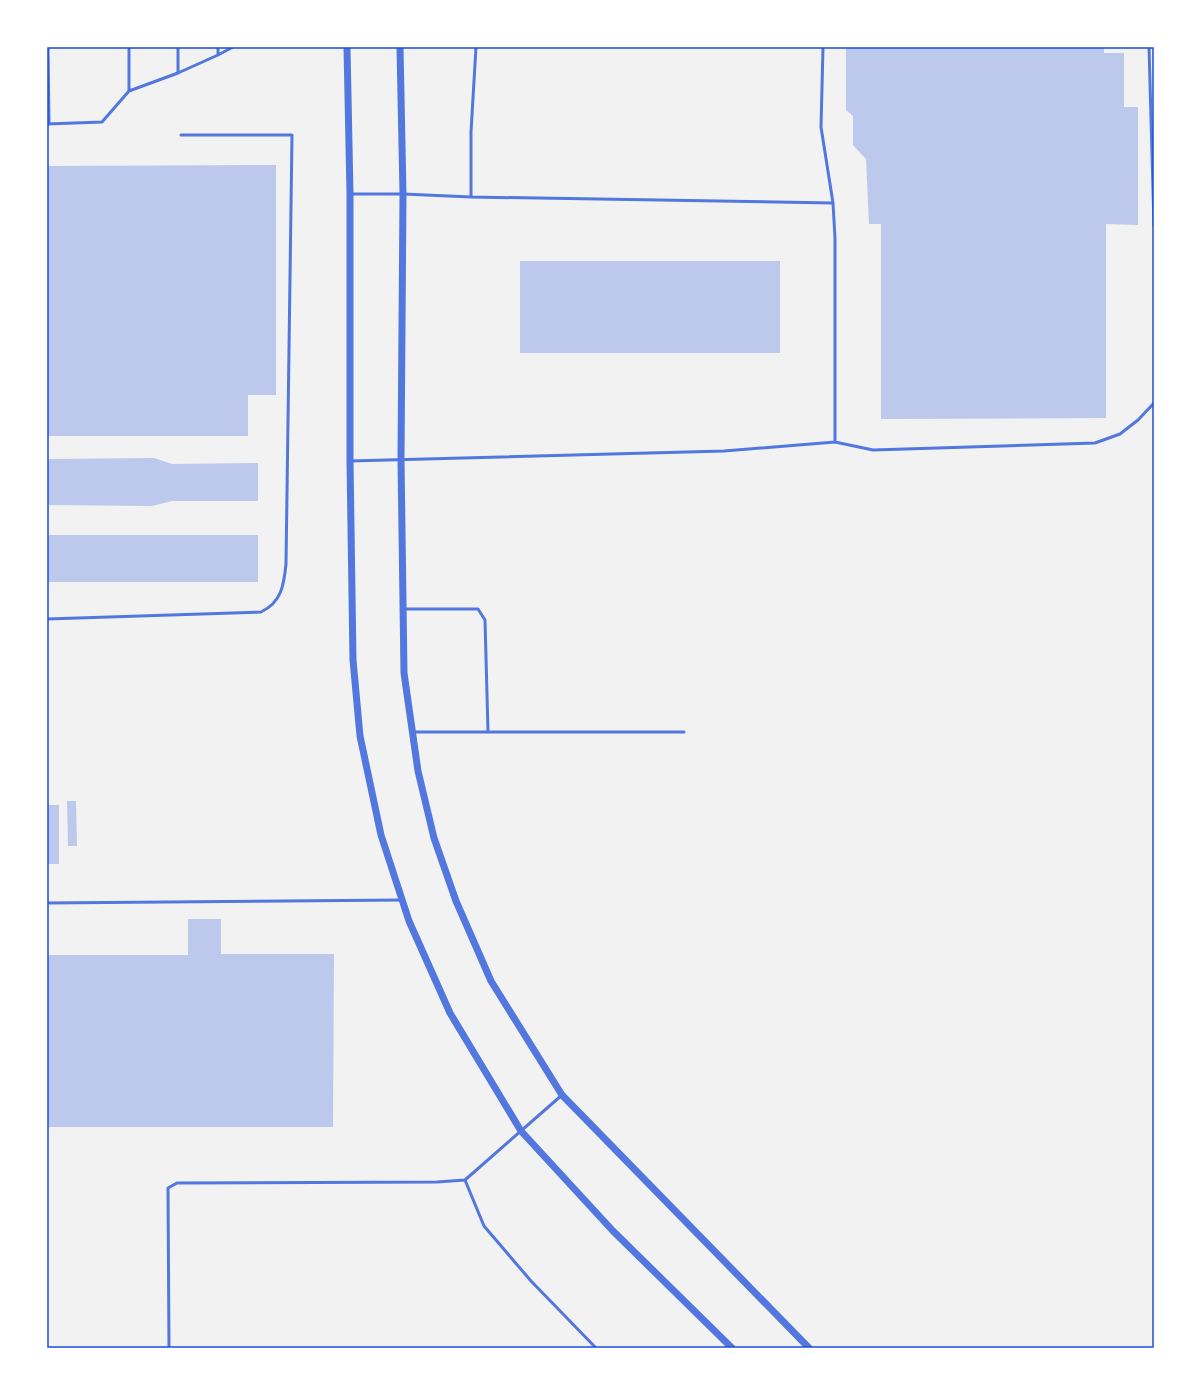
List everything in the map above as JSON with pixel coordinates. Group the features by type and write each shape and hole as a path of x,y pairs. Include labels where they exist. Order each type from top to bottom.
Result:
{"street":[{"path":"347,47 350,194 352,660 360,736 381,835 409,921 450,1013 521,1131 613,1231 732,1348"},
{"path":"400,47 403,194 401,460 404,672 418,771 434,838 456,901 491,981 562,1095 809,1348"}],"lane":[{"path":"48,47 48,124 102,122 129,91 178,73 233,47"},
{"path":"129,47 129,91"},
{"path":"178,47 178,73"},
{"path":"218,47 218,55"},
{"path":"471,197 471,132 476,47"},
{"path":"823,47 822,127 833,203 835,238 835,442"},
{"path":"1149,47 1154,226"},
{"path":"47,619 261,612 270,608 283,587 286,564 292,135 180,135"},
{"path":"350,194 833,203"},
{"path":"350,461 724,451 835,442 873,450 1095,443 1120,434 1138,420 1154,403"},
{"path":"403,609 478,609 485,620 488,732"},
{"path":"412,732 684,732"},
{"path":"47,903 402,900"},
{"path":"169,1348 168,1188 177,1183 437,1182 465,1180 562,1095"},
{"path":"465,1180 484,1226 531,1281 596,1348"}],"building":[{"path":"846,47 1104,47 1104,53 1124,53 1124,107 1138,107 1138,225 1106,224 1106,418 881,419 881,224 869,224 866,159 853,145 853,116 846,110"},
{"path":"276,165 276,395 248,395 248,436 47,436 47,166"},
{"path":"520,261 780,261 780,353 520,353"},
{"path":"154,458 172,464 258,463 258,501 172,501 152,506 47,505 47,459"},
{"path":"47,535 258,535 258,582 47,582"},
{"path":"67,801 76,801 77,846 68,846"},
{"path":"47,805 59,805 59,864 47,864"},
{"path":"188,919 221,919 221,954 334,954 333,1127 47,1127 47,955 188,955"}]}
